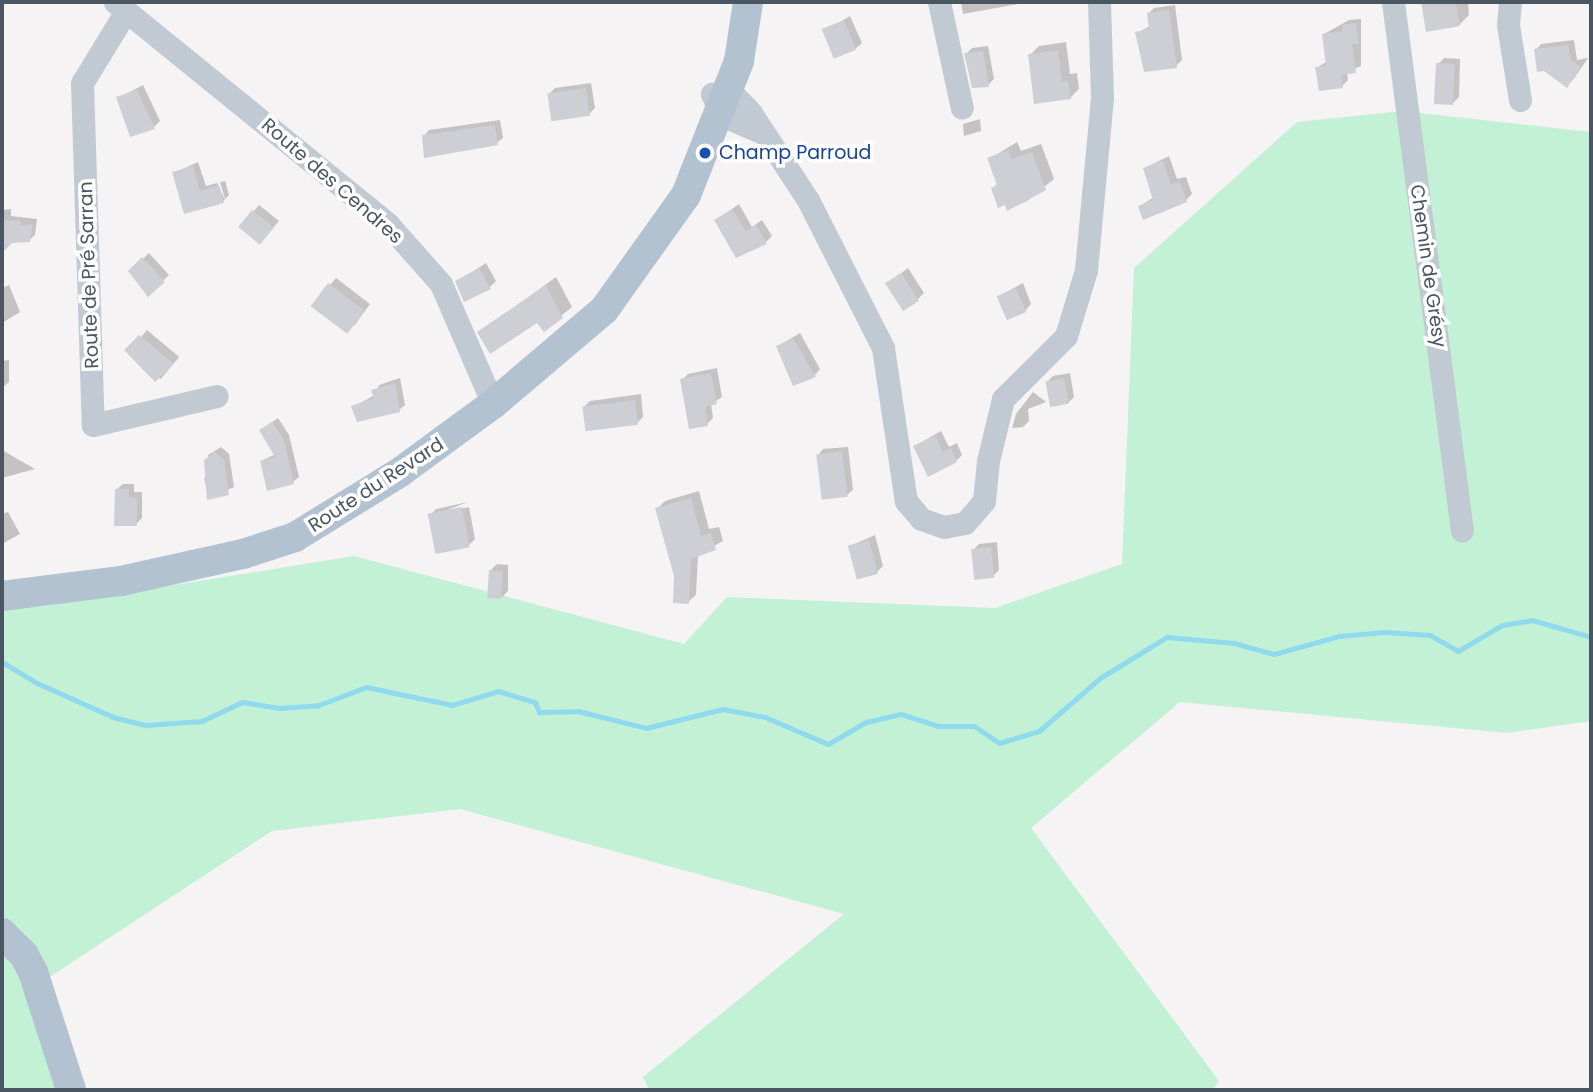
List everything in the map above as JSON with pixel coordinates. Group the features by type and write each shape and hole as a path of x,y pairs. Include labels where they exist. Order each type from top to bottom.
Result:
{"main road":[{"name":"Route du Revard","path":"721,100 737,2"},
{"name":"Route du Revard","path":"2,596 121,582 243,554 295,537 399,473 493,404 604,310 645,258 687,195 745,37 748,2"},
{"path":"2,933 24,956 33,972 71,1090"}],"street":[{"path":"939,2 962,108"},
{"path":"721,100 761,132 807,200 883,348 897,418 906,501 921,519 944,527 965,523 984,501 1003,399 1066,336 1086,270 1102,98 1099,2"},
{"name":"Chemin de Grésy","path":"1393,2 1462,530"},
{"path":"1510,2 1508,25 1520,100"},
{"name":"Route de Pré Sarran","path":"121,6 82,83 93,425 217,396"},
{"name":"Route des Cendres","path":"121,6 388,224 441,284 493,404"}],"green space":[{"path":"1402,111 1591,132 1591,721 1507,733 1180,702 1031,828 1219,1081 1213,1090 649,1090 643,1077 844,914 460,809 272,831 45,980 77,1090 2,1090 2,606 39,607 354,556 684,644 727,597 995,608 1122,564 1134,268 1297,122"}],"building":[{"path":"1421,2 1456,2 1460,26 1426,32"},
{"path":"1169,10 1177,68 1144,72 1135,32 1149,29 1147,13"},
{"path":"844,20 856,50 834,59 822,29"},
{"path":"1356,23 1359,44 1352,44 1356,73 1341,75 1343,88 1319,91 1315,67 1326,66 1322,34 1343,31 1342,25"},
{"path":"1568,45 1571,60 1581,67 1567,88 1544,71 1537,72 1534,49"},
{"path":"1058,50 1062,82 1068,81 1071,99 1034,104 1028,54"},
{"path":"983,51 989,87 972,88 964,53"},
{"path":"1436,63 1455,64 1453,105 1434,104"},
{"path":"586,88 590,116 551,121 547,93"},
{"path":"137,90 155,129 130,137 116,97"},
{"path":"495,125 498,145 424,158 422,135"},
{"path":"1008,150 1011,159 1032,152 1046,190 1007,211 1005,205 998,208 991,188 997,185 987,158"},
{"path":"1163,161 1171,184 1180,182 1187,202 1143,220 1138,206 1153,200 1143,168"},
{"path":"193,166 200,191 219,185 224,203 184,214 172,172"},
{"path":"732,209 746,231 756,225 767,244 736,258 714,220"},
{"path":"252,210 274,228 260,245 238,227"},
{"path":"20,220 21,225 33,224 30,242 12,243 2,253 2,221"},
{"path":"142,257 165,282 148,297 128,271"},
{"path":"479,268 491,289 464,302 455,281"},
{"path":"901,273 919,301 903,311 885,283"},
{"path":"328,283 365,311 347,334 311,306"},
{"path":"546,285 563,318 544,332 537,323 490,354 477,332"},
{"path":"1016,288 1026,312 1007,320 997,296"},
{"path":"139,335 174,364 155,382 124,350"},
{"path":"793,338 816,377 793,386 776,346"},
{"path":"711,373 717,404 705,407 708,426 689,429 680,379"},
{"path":"1064,378 1069,404 1050,407 1045,382"},
{"path":"395,383 400,412 357,422 351,406 374,398 371,390"},
{"path":"635,400 638,425 585,431 582,406"},
{"path":"272,422 284,440 294,484 267,491 260,461 275,457 259,430"},
{"path":"935,436 943,452 951,448 957,462 928,477 913,446"},
{"path":"842,451 848,497 822,500 816,454"},
{"path":"215,452 224,460 229,495 207,500 204,460"},
{"path":"115,489 129,489 129,497 137,498 137,526 114,526"},
{"path":"691,498 701,536 711,533 716,550 691,559 689,604 673,603 674,576 655,508"},
{"path":"462,507 470,547 435,554 428,514"},
{"path":"869,540 878,574 857,580 848,546"},
{"path":"991,547 994,578 974,580 971,549"},
{"path":"489,570 503,571 501,599 487,598"}],"waterway":[{"path":"2,662 37,683 113,717 146,725 202,721 242,702 280,708 319,705 366,687 452,705 498,691 535,702 539,712 578,711 646,728 723,709 765,717 828,744 866,722 901,714 937,726 974,726 999,743 1039,731 1100,678 1167,637 1234,643 1274,654 1339,636 1385,632 1430,635 1458,651 1502,625 1532,620 1591,637"}],"place":[{"name":"Champ Parroud","path":"705,153"}]}
